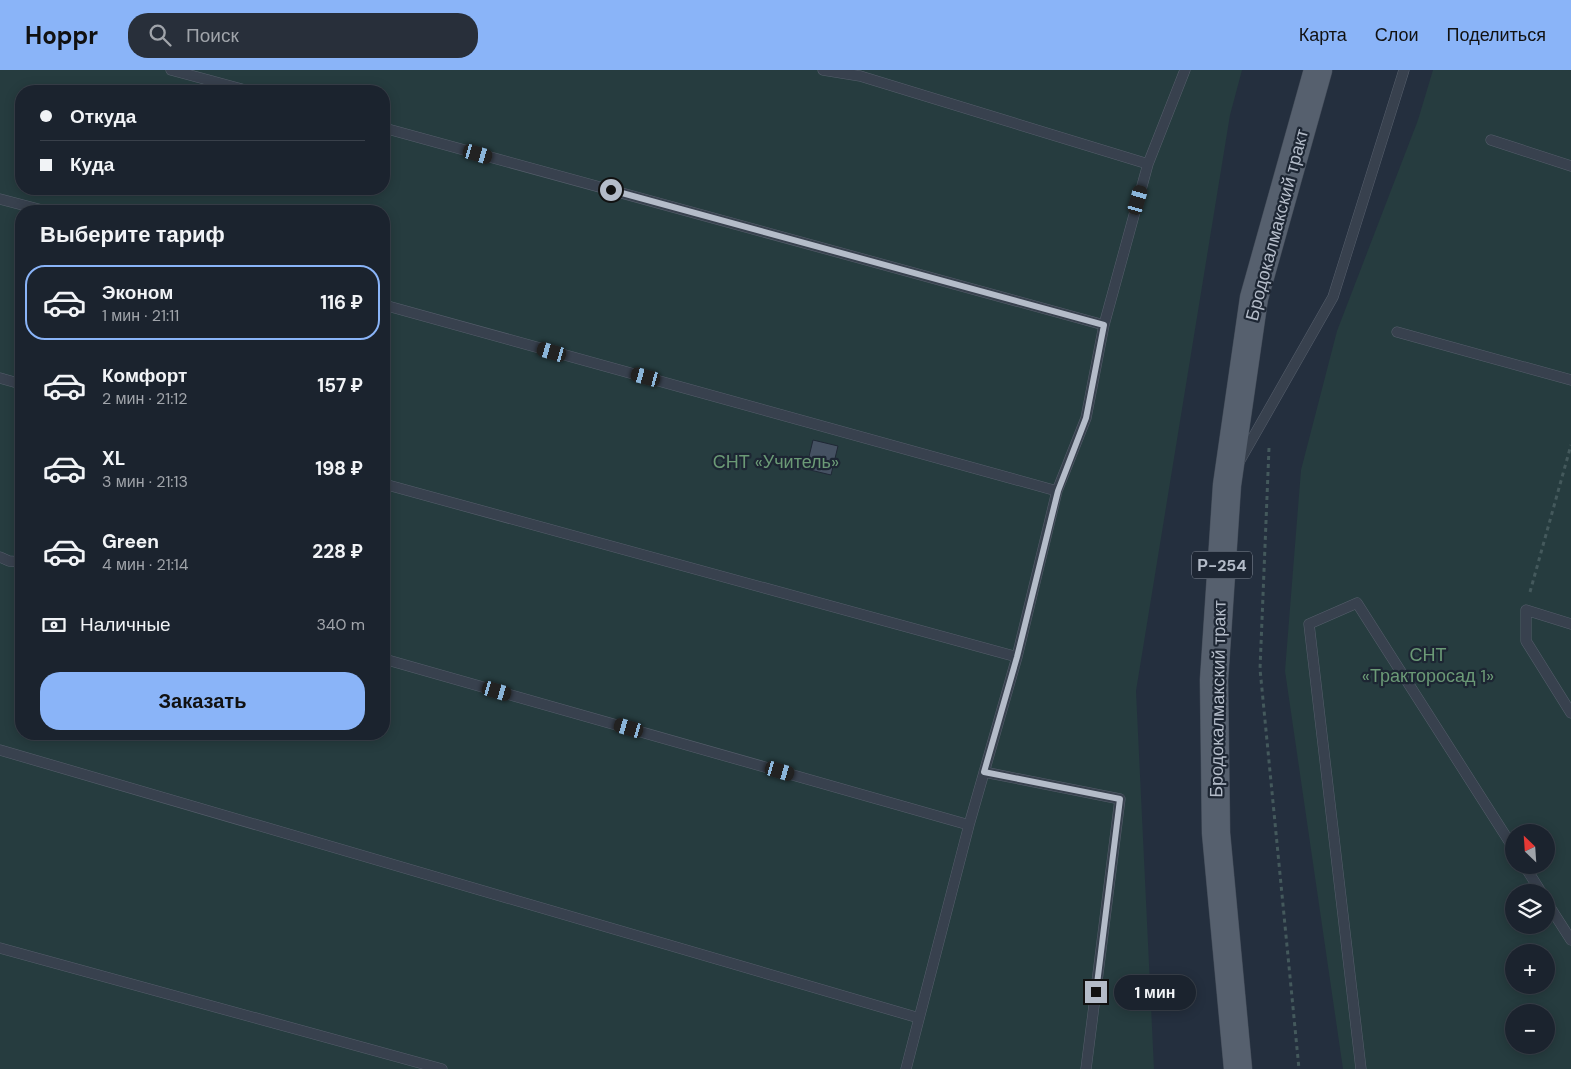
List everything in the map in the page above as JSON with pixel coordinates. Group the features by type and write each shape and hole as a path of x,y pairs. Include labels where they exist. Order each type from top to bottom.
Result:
{"main road":[{"name":"Бродокалмакский тракт","path":"1238,1069 1216,833 1214,680 1227,485 1254,298 1318,70"}],"lane":[{"path":"171,70 227,85"},
{"path":"823,70 860,76 1148,164"},
{"path":"906,1069 968,825 1017,657 1058,491 1086,418 1104,325 1148,164 1185,70"},
{"path":"1227,485 1333,297 1404,70"},
{"path":"390,130 1104,325"},
{"path":"1492,140 1571,166"},
{"path":"0,199 23,205"},
{"path":"390,307 1058,491"},
{"path":"1397,332 1571,380"},
{"path":"0,378 15,382"},
{"path":"390,486 1017,657"},
{"path":"0,557 15,562"},
{"path":"1361,1069 1309,624 1357,603 1505,835"},
{"path":"1571,624 1526,610 1526,641 1571,713"},
{"path":"390,661 968,825"},
{"path":"0,750 919,1018"},
{"path":"984,772 1120,799 1086,1069"},
{"path":"1555,915 1571,940"},
{"path":"0,948 442,1069"}],"path":[{"path":"1270,407 1260,669 1299,1069"},
{"path":"1526,610 1571,445"}],"green space":[{"name":"СНТ «Учитель»","path":"0,70 1242,70 1230,115 1136,691 1154,1069 0,1069"},
{"name":"СНТ «Тракторосад 1»","path":"1433,70 1571,70 1571,1069 1343,1069 1285,671 1301,470 1337,331 1418,120"}],"building":[{"path":"813,440 838,446 831,475 806,469"}],"route":[{"path":"611,190 1104,325 1086,418 1058,491 1017,657 984,772 1120,799 1096,992"}]}
